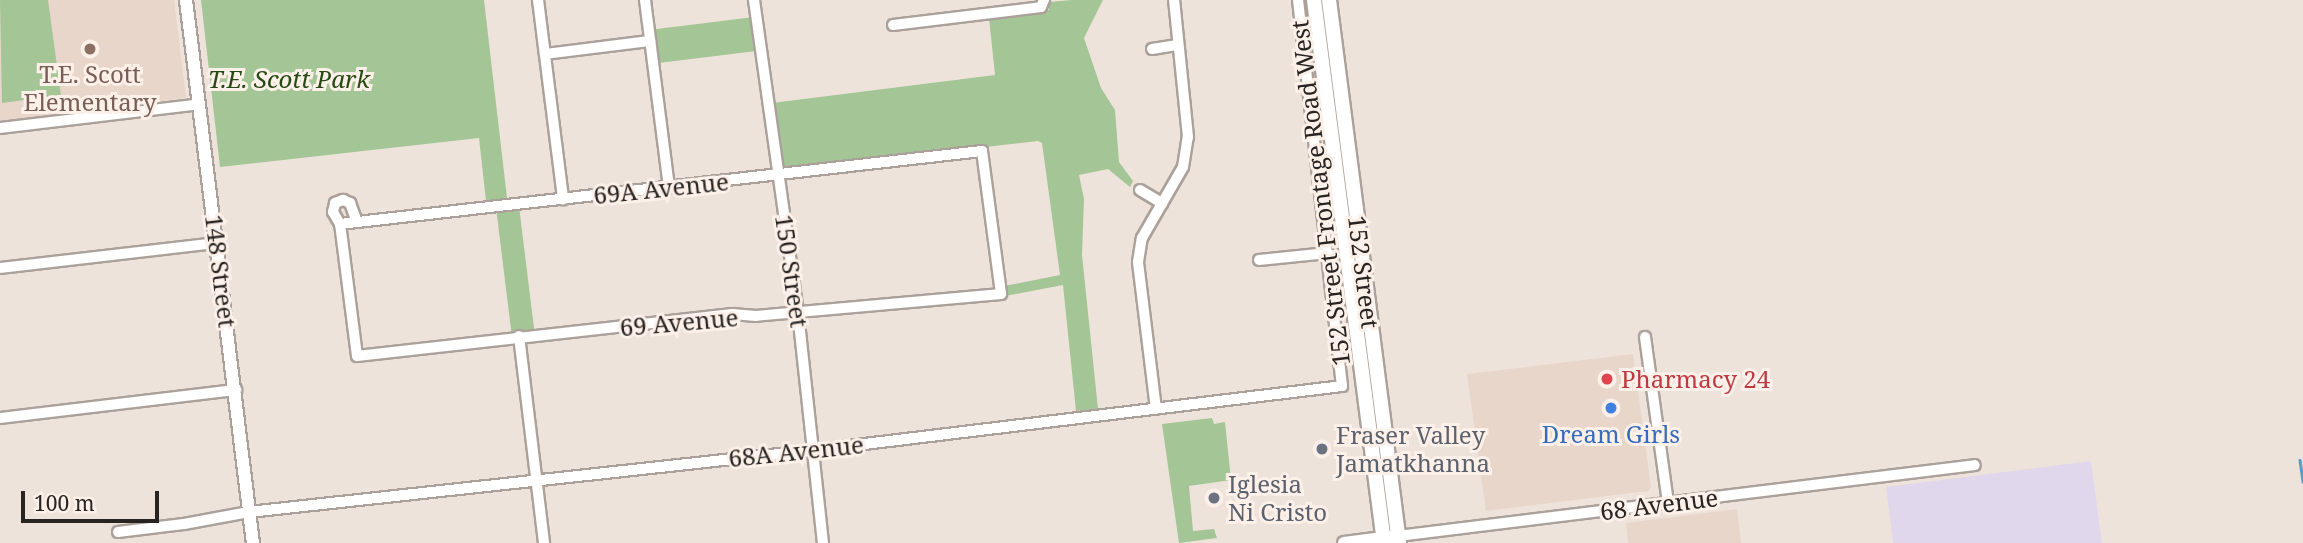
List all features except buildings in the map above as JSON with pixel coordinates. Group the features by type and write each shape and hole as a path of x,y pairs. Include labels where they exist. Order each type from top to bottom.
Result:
{"main road":[{"name":"152 Street","path":"1314,0 1391,540"},
{"name":"152 Street","path":"1329,0 1391,540"}],"street":[{"name":"148 Street","path":"186,0 253,543"},
{"path":"538,0 563,199"},
{"path":"645,0 668,187"},
{"name":"150 Street","path":"754,0 815,450 824,543"},
{"path":"1156,409 1138,262 1142,237 1183,167 1188,137 1174,0"},
{"name":"152 Street Frontage Road West","path":"1298,0 1342,386"},
{"path":"893,25 1041,7 1044,2"},
{"path":"545,54 650,41"},
{"path":"1152,49 1178,46"},
{"path":"0,128 200,104"},
{"name":"69A Avenue","path":"340,225 982,150 1001,294"},
{"path":"1140,190 1162,204"},
{"path":"340,225 334,207 343,200 352,206 357,222"},
{"name":"69 Avenue","path":"340,225 357,356 733,314 756,316 797,313 1001,294"},
{"path":"0,268 217,243"},
{"path":"1259,260 1328,253"},
{"path":"519,337 544,543"},
{"path":"1645,337 1668,503"},
{"name":"68A Avenue","path":"118,532 249,512 815,450 1342,386"},
{"path":"0,418 236,390"},
{"name":"68 Avenue","path":"1344,543 1391,540 1975,465"}],"shaded area":[{"name":"T.E. Scott Elementary","path":"0,0 174,0 186,98 0,122"},
{"path":"1633,354 1651,487 1648,491 1486,511 1467,374"},
{"path":"2091,461 2102,543 1893,543 1886,487"},
{"path":"1737,509 1741,543 1628,543 1626,523"}],"green space":[{"path":"0,0 48,0 61,95 2,103"},
{"name":"T.E. Scott Park","path":"201,0 484,0 507,198 486,201 479,138 220,167"},
{"path":"1103,0 1084,38 1101,88 1115,110 1119,162 1133,181 1130,187 1108,169 1079,175 1084,199 1082,255 1098,409 1076,411 1063,285 1005,296 1004,286 1060,275 1042,143 1038,141 780,171 772,103 995,75 989,18 1049,10 1049,2"},
{"path":"754,17 758,51 655,63 651,30"},
{"path":"519,206 534,330 511,333 496,209"},
{"path":"1212,418 1214,424 1225,422 1231,480 1189,486 1193,531 1214,529 1217,538 1179,543 1162,424"}],"waterway":[{"path":"2300,460 2303,482"}],"place":[{"name":"T.E. Scott Elementary","path":"90,49"},
{"name":"Pharmacy 24","path":"1607,379"},
{"name":"Dream Girls","path":"1611,408"},
{"name":"Fraser Valley Jamatkhanna","path":"1322,449"},
{"name":"Iglesia Ni Cristo","path":"1214,498"}]}
